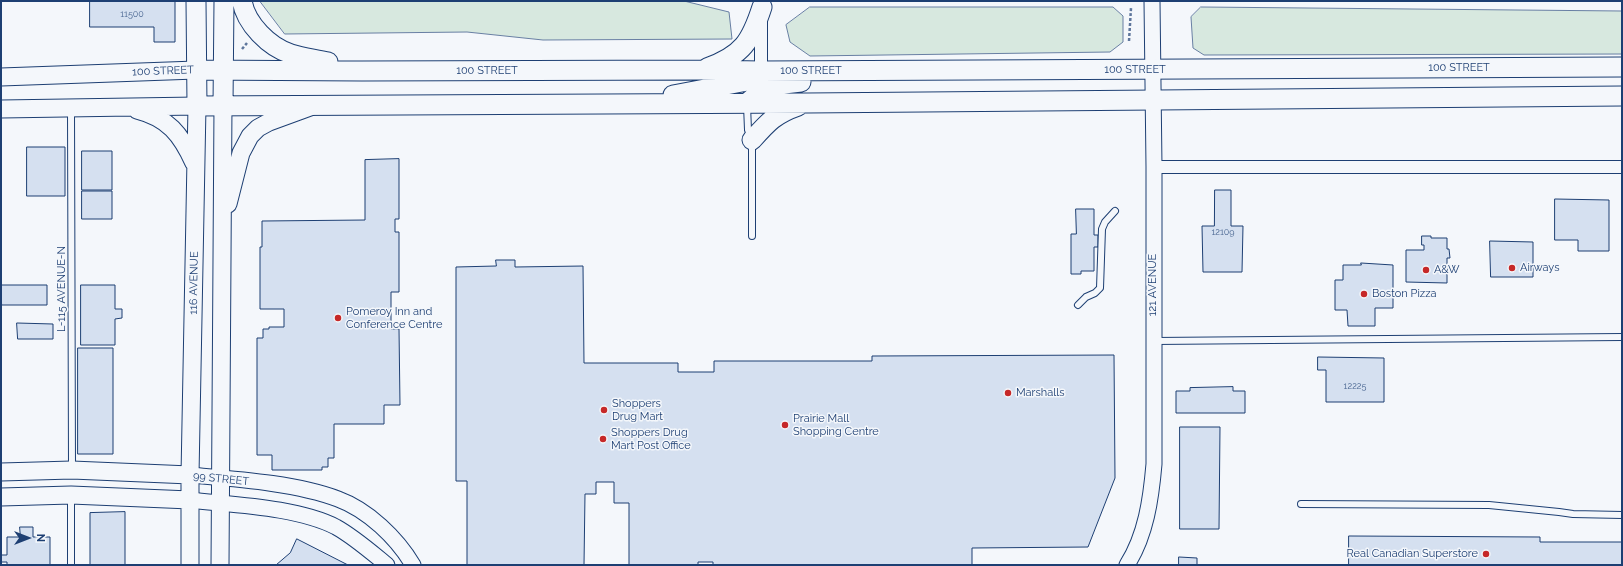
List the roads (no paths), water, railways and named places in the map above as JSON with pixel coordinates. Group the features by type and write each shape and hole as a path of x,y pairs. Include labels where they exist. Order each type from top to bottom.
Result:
{"main road":[{"name":"116 AVENUE","path":"190,565 190,475 197,106 196,1"},
{"path":"220,565 222,478 221,229 224,1"},
{"path":"242,1 250,20 258,32 279,49 290,54 362,71"},
{"path":"703,70 730,56 746,43 752,35 762,4"},
{"name":"100 STREET","path":"1,77 196,70 761,71 1622,67"},
{"path":"747,103 760,91 774,84 894,70"},
{"path":"628,104 742,82 749,80 761,71"},
{"path":"1,109 223,105 316,106 807,103 1622,96"},
{"path":"752,140 761,128 782,112 807,103"},
{"path":"119,106 144,112 162,120 175,131 186,144 196,166"},
{"path":"221,229 241,153 250,136 269,122 316,106"},
{"name":"99 STREET","path":"1,472 72,470 190,475"},
{"path":"1,497 71,495 190,500"}],"street":[{"name":"121 AVENUE","path":"1127,565 1135,552 1144,527 1151,499 1154,464 1154,167 1152,1"},
{"path":"761,71 762,4"},
{"path":"1154,167 1622,167"},
{"name":"99 STREET","path":"190,475 290,487 339,500 360,511 377,524 396,542 414,565"},
{"path":"190,500 287,512 317,520 336,527 387,565"}],"lane":[{"path":"747,103 748,130 752,140 752,236"},
{"name":"L-115 AVENUE-N","path":"72,107 72,470"},
{"path":"1078,305 1100,288 1102,229 1105,222 1115,211"},
{"path":"1153,341 1622,338"},
{"path":"71,495 72,565"},
{"path":"1301,504 1489,505 1573,514 1622,515"}],"place":[{"name":"Airways","path":"1512,268"},
{"name":"A&W","path":"1426,270"},
{"name":"Boston Pizza","path":"1364,294"},
{"name":"Pomeroy Inn and Conference Centre","path":"338,318"},
{"name":"Marshalls","path":"1008,393"},
{"name":"Shoppers Drug Mart","path":"604,410"},
{"name":"Prairie Mall Shopping Centre","path":"785,425"},
{"name":"Shoppers Drug Mart Post Office","path":"603,439"},
{"name":"Real Canadian Superstore","path":"1486,554"}]}
